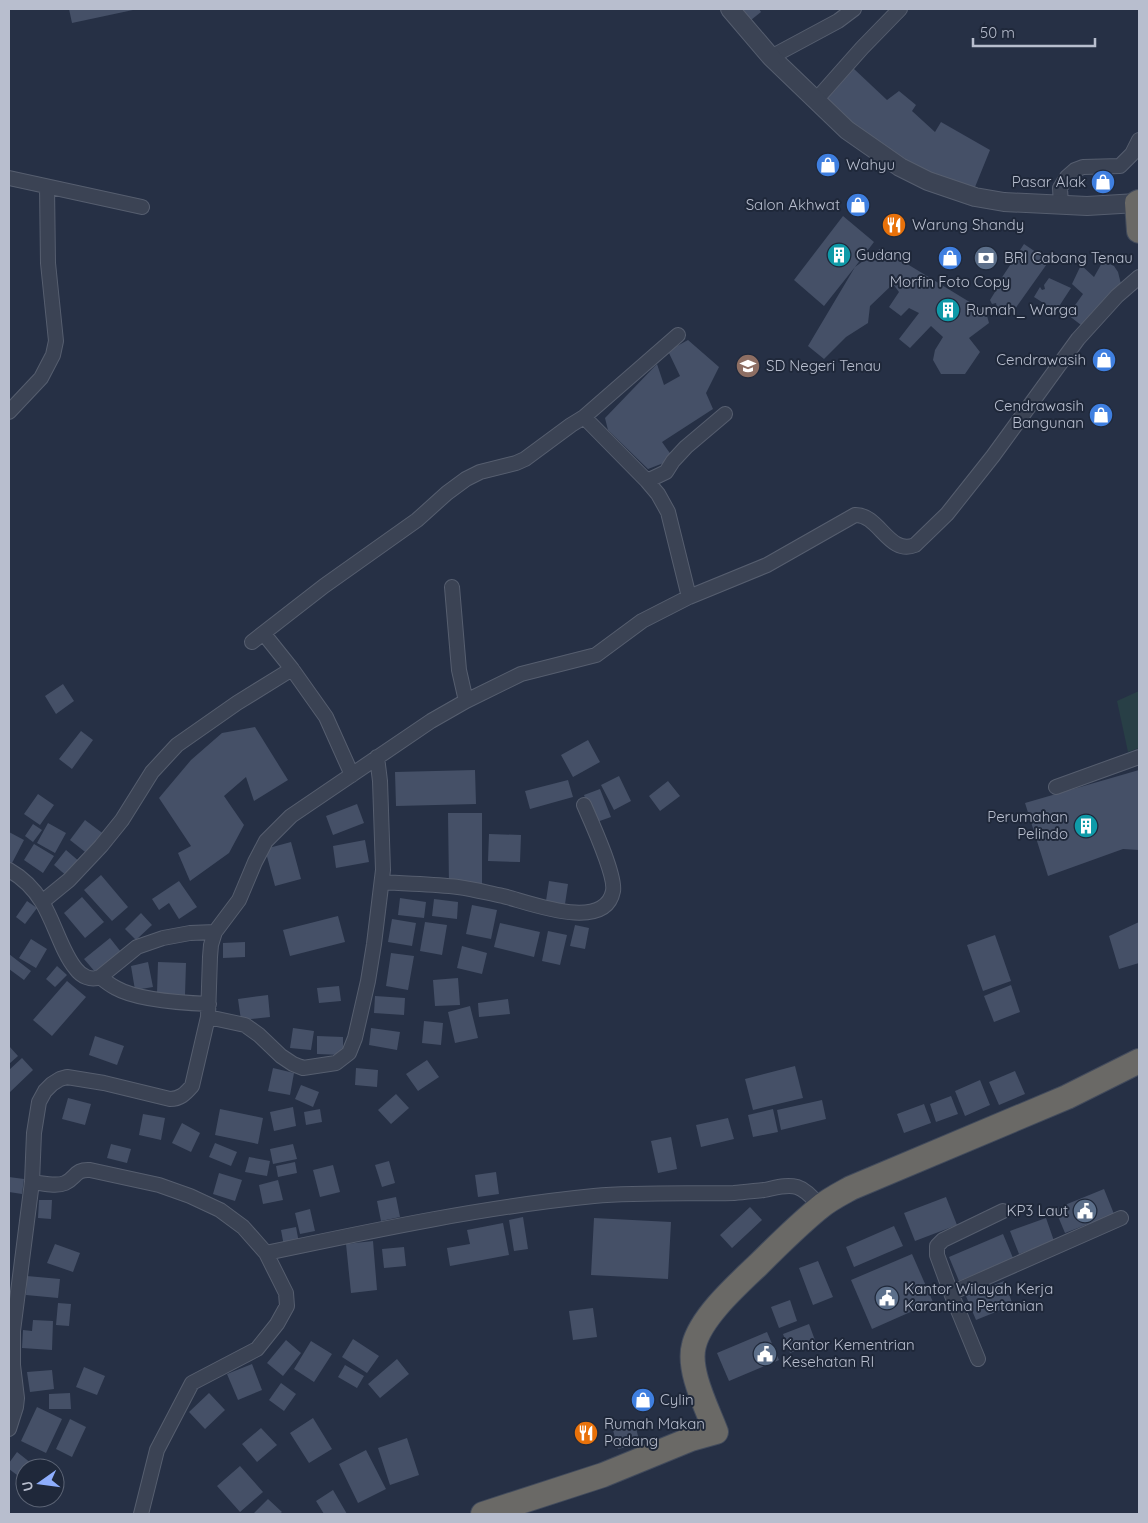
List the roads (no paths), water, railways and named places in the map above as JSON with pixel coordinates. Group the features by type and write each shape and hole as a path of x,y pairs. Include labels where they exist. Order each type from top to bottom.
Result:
{"highway":[{"path":"1138,203 1139,230"},
{"path":"483,1514 603,1475 691,1439 716,1432 697,1385 693,1346 699,1331 716,1308 740,1282 820,1206 851,1188 1067,1097 1139,1061"}],"street":[{"path":"730,9 771,57 847,130 900,167 928,181 975,196 1004,202 1087,206 1138,203"},
{"path":"771,57 838,22 854,9"},
{"path":"816,100 900,9"},
{"path":"1061,205 1060,188 1067,177 1075,170 1083,167 1120,166 1132,154 1139,140"},
{"path":"9,178 142,207"},
{"path":"9,412 42,378 53,355 56,341 48,263 47,187"},
{"path":"9,1429 16,1407 13,1397 13,1331 32,1182 34,1133 39,1102 45,1091 52,1084 67,1077 104,1083 162,1098 177,1099 192,1086 209,1011 211,945 215,932 239,900 266,841 292,816 431,721 466,701 521,674 596,655 642,621 689,597 767,564 855,515 862,516 872,522 898,545 908,548 915,545 947,514 993,456 1078,339 1117,296 1139,277"},
{"path":"252,642 324,586 417,520 466,479 480,472 525,459 584,417 678,335"},
{"path":"647,481 666,472 686,447 725,414"},
{"path":"584,417 658,494 668,512 689,597"},
{"path":"452,587 459,670 466,701"},
{"path":"264,634 313,697 326,717 352,775"},
{"path":"42,902 69,880 101,846 122,820 152,772 177,745 237,703 292,669"},
{"path":"100,977 116,989 139,996 192,1003 245,1025 259,1035 281,1056 303,1068 336,1063 344,1058 350,1053 355,1038 368,981 382,882 380,781 377,757"},
{"path":"1056,787 1139,757"},
{"path":"382,882 458,887 503,896 564,912 581,913 602,907 610,900 614,888 604,852 584,805"},
{"path":"9,870 29,884 42,902 76,969 89,978 100,977 137,947 163,938 190,933 215,932"},
{"path":"32,1182 60,1185 68,1182 78,1171 90,1170 159,1185 190,1196 220,1210 243,1227 266,1253 286,1293 288,1306 277,1324 256,1349 192,1383 157,1450 142,1514"},
{"path":"266,1253 387,1227 462,1214 594,1196 647,1193 736,1193 788,1186 799,1188 806,1192 820,1206"},
{"path":"978,1359 937,1255 937,1246 943,1240 1003,1211"},
{"path":"951,1293 1121,1218"}],"place":[{"name":"Wahyu","path":"828,165"},
{"name":"Pasar Alak","path":"1103,182"},
{"name":"Salon Akhwat","path":"858,205"},
{"name":"Warung Shandy","path":"894,225"},
{"name":"Gudang","path":"839,255"},
{"name":"Morfin Foto Copy","path":"950,258"},
{"name":"BRI Cabang Tenau","path":"986,258"},
{"name":"Rumah_ Warga","path":"948,310"},
{"name":"Cendrawasih","path":"1104,360"},
{"name":"SD Negeri Tenau","path":"748,366"},
{"name":"Cendrawasih Bangunan","path":"1101,415"},
{"name":"Perumahan Pelindo","path":"1086,826"},
{"name":"KP3 Laut","path":"1085,1211"},
{"name":"Kantor Wilayah Kerja Karantina Pertanian","path":"887,1298"},
{"name":"Kantor Kementrian Kesehatan RI","path":"765,1354"},
{"name":"Cylin","path":"643,1400"},
{"name":"Rumah Makan Padang","path":"586,1433"}]}
